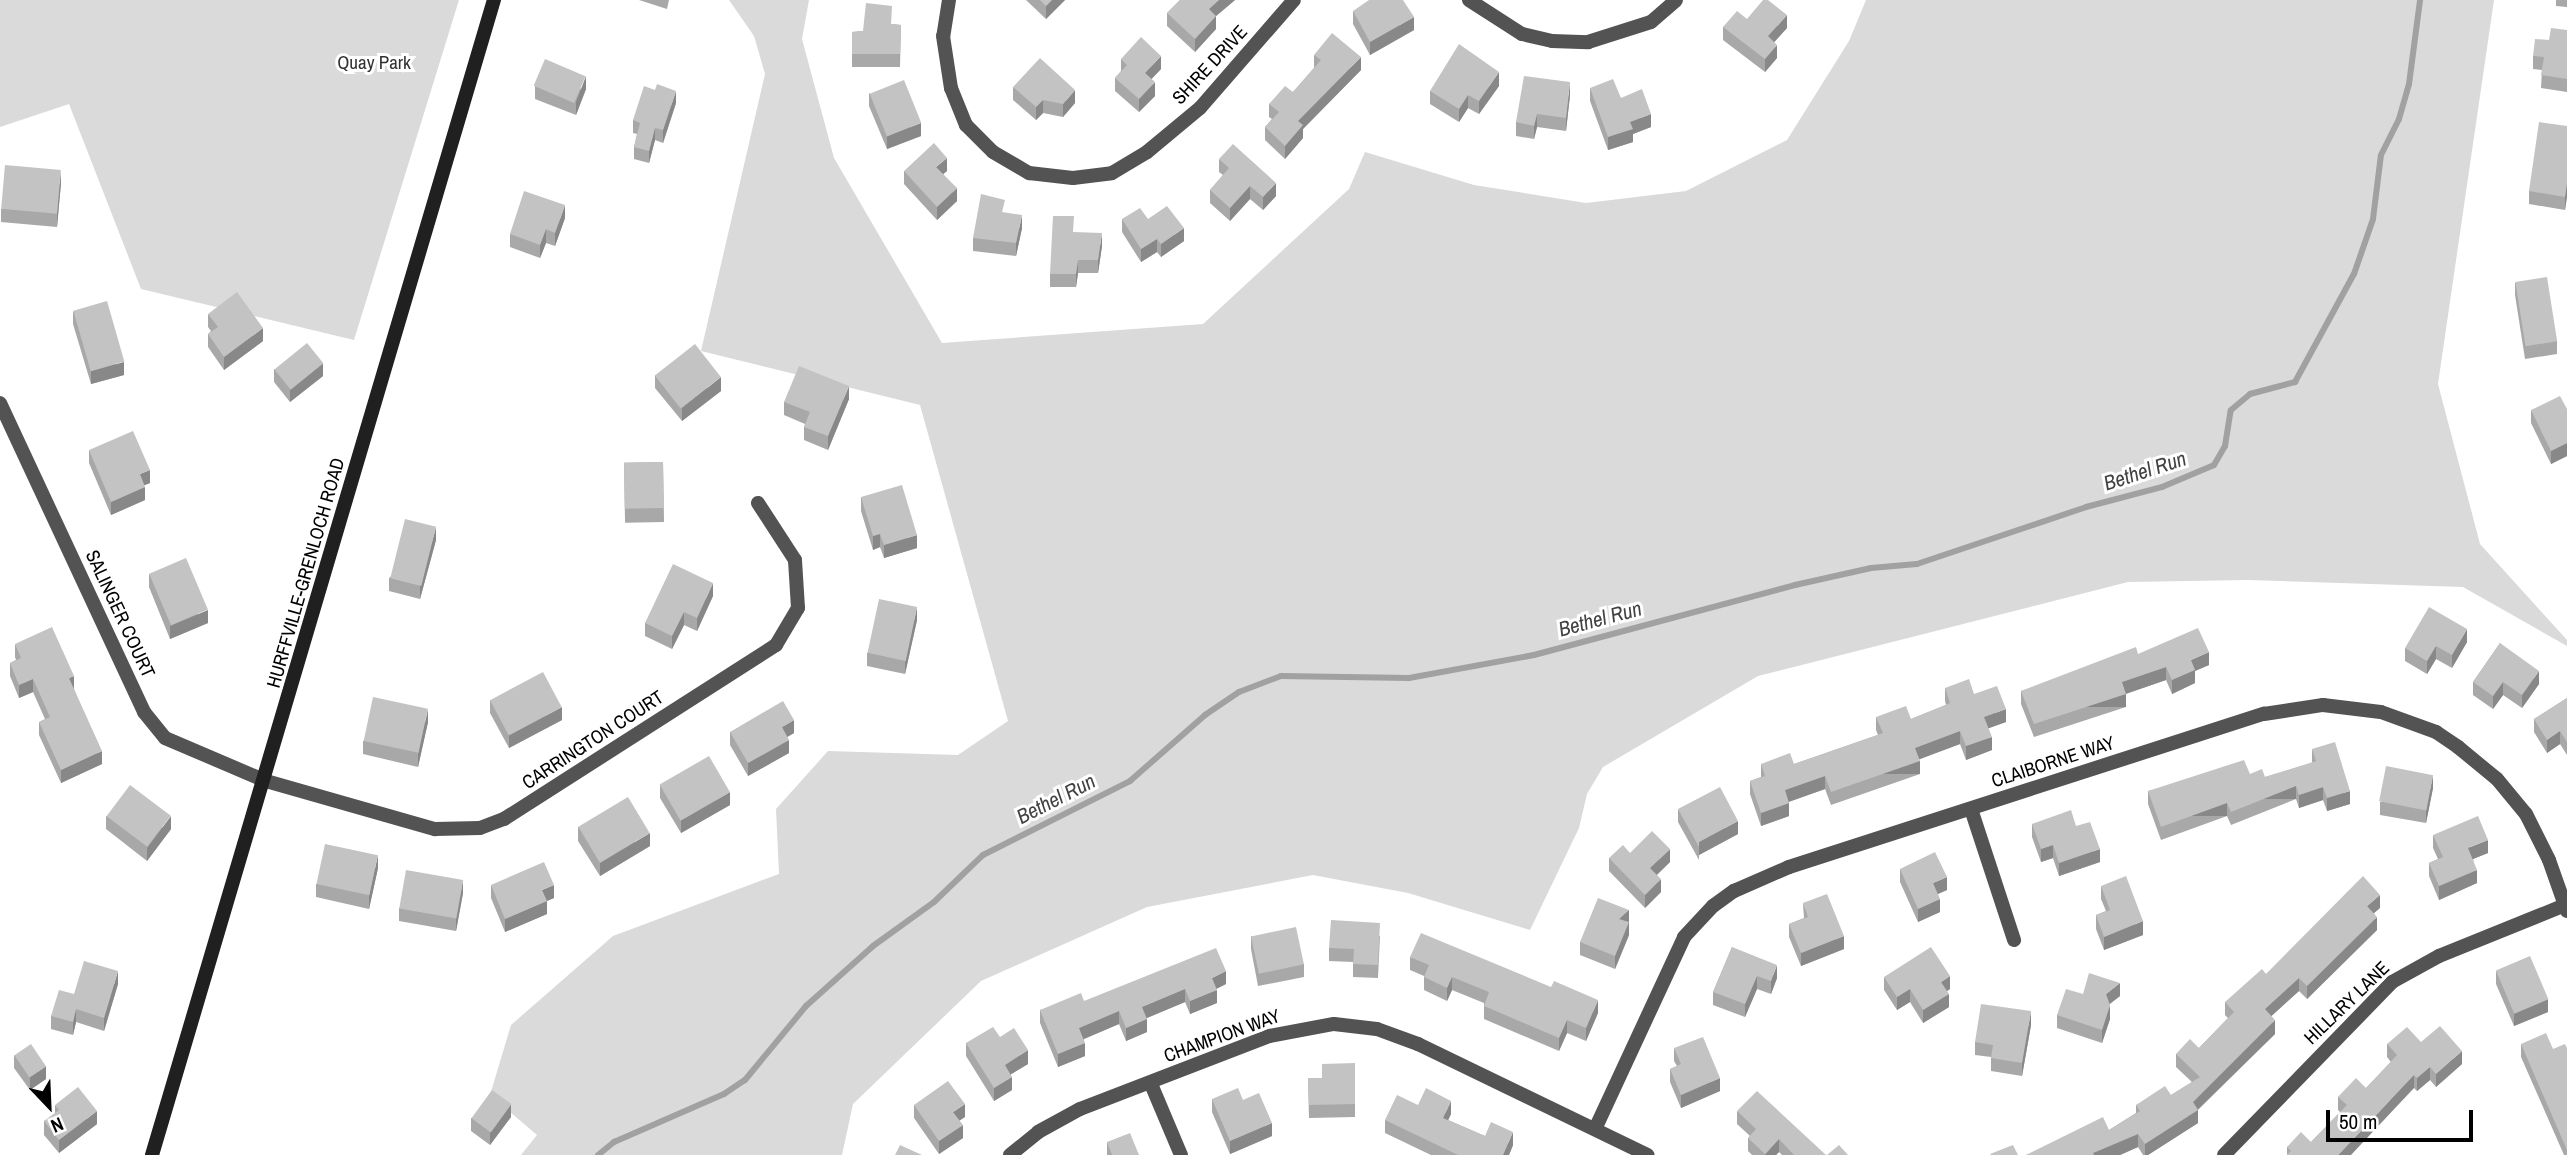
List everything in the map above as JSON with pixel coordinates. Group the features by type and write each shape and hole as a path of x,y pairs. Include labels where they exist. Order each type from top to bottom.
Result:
{"main road":[{"name":"HURFFVILLE-GRENLOCH ROAD","path":"152,1155 266,781 494,0"}],"street":[{"name":"SHIRE DRIVE","path":"949,0 943,36 951,88 966,125 993,152 1029,173 1073,178 1112,173 1147,152 1200,108 1294,0"},
{"path":"1469,0 1522,34 1552,41 1588,42 1651,22 1676,0"},
{"name":"SALINGER COURT","path":"0,403 144,712 165,738 266,781"},
{"name":"CARRINGTON COURT","path":"266,781 435,828 480,828 504,819 776,645 798,608 795,560 758,503"},
{"name":"CLAIBORNE WAY","path":"1595,1127 1672,959 1694,923 1713,906 1760,877 2264,714 2323,705 2381,712 2436,732 2497,779 2539,837 2566,908"},
{"path":"1971,809 2014,940"},
{"name":"HILLARY LANE","path":"2224,1155 2392,982 2439,956 2566,908"},
{"name":"CHAMPION WAY","path":"1010,1155 1060,1118 1269,1036 1316,1025 1355,1025 1418,1044 1595,1127 1647,1155"},
{"path":"1151,1084 1181,1155"}],"green space":[{"name":"Quay Park","path":"0,0 459,0 354,340 141,289 69,104 0,127"},
{"path":"729,0 809,0 802,39 834,158 942,343 1203,324 1349,189 1365,152 1474,185 1586,203 1686,191 1787,140 1849,41 1866,0 2494,0 2438,384 2480,544 2567,640 2567,646 2463,587 2248,580 2128,582 1758,676 1603,767 1587,794 1579,828 1530,930 1408,893 1313,875 1147,907 981,981 853,1104 842,1155 521,1155 537,1135 490,1095 511,1025 613,936 779,874 776,809 828,751 958,755 1008,721 920,405 701,351 765,74 754,36"}],"building":[{"path":"1040,0 1052,0 1046,6"},
{"path":"1180,0 1219,0 1209,9 1216,16 1195,39 1167,13"},
{"path":"1369,0 1403,0 1414,17 1370,42 1353,11"},
{"path":"1763,0 1768,0 1787,15 1768,36 1777,45 1765,59 1723,27 1737,11 1747,19"},
{"path":"866,3 892,6 891,24 901,25 900,54 852,54 852,32 863,31"},
{"path":"2551,28 2567,30 2567,79 2541,75 2544,57 2533,56 2535,39 2549,40"},
{"path":"1332,33 1361,57 1298,121 1303,125 1285,146 1265,127 1279,112 1269,104 1285,86 1293,92 1321,60 1314,55"},
{"path":"1141,37 1161,56 1145,73 1155,82 1139,99 1115,78 1127,65 1121,59"},
{"path":"1459,44 1499,72 1479,101 1468,95 1459,109 1430,91"},
{"path":"1040,58 1075,90 1063,104 1043,100 1036,107 1013,87"},
{"path":"545,59 586,76 574,103 534,86"},
{"path":"1524,76 1570,82 1566,118 1537,114 1534,126 1516,122"},
{"path":"1613,79 1621,98 1642,89 1651,114 1630,122 1633,129 1608,137 1590,88"},
{"path":"904,80 921,123 887,137 870,94"},
{"path":"657,84 676,91 663,130 655,128 649,151 634,147 640,123 633,120 644,86 655,90"},
{"path":"2539,122 2567,126 2565,197 2529,191"},
{"path":"934,143 947,158 936,167 957,188 937,207 904,171"},
{"path":"1233,144 1276,183 1263,197 1250,186 1230,208 1210,190 1229,168 1219,159"},
{"path":"5,165 61,170 57,214 1,209"},
{"path":"524,191 565,205 555,233 546,229 540,245 510,234"},
{"path":"981,194 1005,200 1002,212 1022,215 1016,243 973,238"},
{"path":"1167,206 1184,228 1161,244 1157,239 1141,249 1122,219 1140,208 1148,219"},
{"path":"1053,216 1074,216 1073,232 1102,233 1098,260 1078,260 1076,274 1050,274"},
{"path":"2547,277 2557,341 2526,346 2515,282"},
{"path":"237,292 263,328 224,357 208,334 218,327 208,314"},
{"path":"107,301 124,362 91,371 73,311"},
{"path":"307,343 323,363 291,390 274,369"},
{"path":"695,344 721,377 681,408 655,375"},
{"path":"799,366 849,386 828,436 804,427 810,412 784,402"},
{"path":"2560,396 2567,409 2567,443 2551,451 2531,410"},
{"path":"133,431 150,470 140,474 145,487 111,502 89,450"},
{"path":"663,462 664,508 625,509 624,463"},
{"path":"902,485 917,535 884,545 880,534 873,536 861,497"},
{"path":"405,519 436,527 421,586 390,578"},
{"path":"186,558 208,610 171,625 149,574"},
{"path":"673,564 713,583 697,618 684,612 672,636 645,623"},
{"path":"879,599 917,607 906,661 868,653"},
{"path":"2429,607 2467,629 2452,655 2436,646 2427,661 2405,648"},
{"path":"52,627 74,676 69,678 102,751 61,770 39,722 50,717 33,679 19,685 10,663 21,658 15,644"},
{"path":"2198,628 2209,652 2191,660 2195,670 2172,680 2166,667 2122,682 2126,694 2034,724 2021,691 2136,647 2138,654"},
{"path":"2500,643 2539,671 2522,695 2503,682 2493,696 2473,682"},
{"path":"543,672 562,707 509,735 490,700"},
{"path":"1969,679 1974,694 1997,686 2006,709 1984,717 1992,737 1966,746 1960,731 1915,748 1920,761 1831,792 1825,776 1785,790 1789,803 1761,813 1750,781 1765,776 1761,764 1790,753 1794,764 1883,733 1876,717 1906,706 1911,719 1950,703 1945,688"},
{"path":"373,697 428,709 418,753 364,741"},
{"path":"2567,698 2567,742 2560,731 2547,740 2534,719"},
{"path":"783,701 794,720 782,727 789,740 748,763 730,732"},
{"path":"2335,742 2350,791 2327,798 2323,787 2299,795 2296,786 2231,812 2227,803 2161,827 2148,791 2244,760 2250,774 2262,769 2265,777 2316,761 2312,749"},
{"path":"709,756 730,792 681,821 660,784"},
{"path":"2386,766 2433,775 2426,810 2379,801"},
{"path":"130,785 171,816 147,847 107,816"},
{"path":"1720,787 1738,821 1699,842 1699,847 1678,809"},
{"path":"628,797 650,833 600,863 578,827"},
{"path":"2071,810 2076,826 2090,822 2100,849 2059,863 2053,845 2041,849 2032,824"},
{"path":"2478,816 2488,840 2468,848 2477,870 2439,886 2429,863 2443,857 2433,835"},
{"path":"1652,831 1670,849 1650,868 1661,879 1645,895 1609,858 1623,845 1630,853"},
{"path":"325,844 378,855 369,895 316,884"},
{"path":"1935,852 1947,877 1933,883 1940,899 1918,909 1900,869"},
{"path":"544,862 554,885 542,890 547,901 505,919 491,885"},
{"path":"406,870 463,880 456,918 399,908"},
{"path":"2126,876 2143,921 2104,937 2096,915 2110,910 2101,886"},
{"path":"2363,876 2380,895 2367,906 2377,917 2307,986 2299,978 2265,1009 2275,1020 2193,1102 2198,1110 2145,1144 2138,1134 2093,1153 2094,1155 2026,1155 2103,1117 2109,1130 2140,1111 2136,1105 2165,1086 2171,1095 2200,1077 2176,1054 2190,1039 2199,1048 2234,1012 2225,1002 2262,969 2266,974"},
{"path":"1827,894 1844,936 1801,953 1789,924 1808,917 1803,903"},
{"path":"1598,898 1629,910 1619,919 1629,922 1615,956 1580,942"},
{"path":"1331,920 1380,923 1378,965 1353,964 1354,949 1329,948"},
{"path":"1296,927 1304,964 1259,974 1251,937"},
{"path":"1421,933 1551,987 1554,981 1598,1000 1586,1028 1567,1020 1559,1038 1484,1006 1489,992 1452,977 1447,988 1424,977 1429,965 1410,957"},
{"path":"1732,947 1777,965 1771,981 1757,976 1745,1004 1713,992"},
{"path":"1931,947 1950,976 1941,982 1949,994 1923,1010 1910,989 1897,997 1884,977"},
{"path":"1216,948 1226,971 1212,978 1217,990 1190,1001 1185,989 1142,1007 1147,1019 1126,1028 1119,1011 1079,1028 1085,1043 1058,1054 1040,1010 1081,993 1084,1001"},
{"path":"2530,956 2548,999 2514,1014 2496,970"},
{"path":"84,961 118,971 104,1018 76,1009 73,1022 51,1016 59,990 74,994"},
{"path":"2089,973 2120,983 2106,994 2110,1005 2102,1030 2057,1015 2066,989 2083,994"},
{"path":"1981,1004 2031,1011 2022,1063 1991,1058 1993,1045 1975,1042"},
{"path":"2440,1026 2462,1051 2436,1074 2430,1067 2417,1078 2414,1075 2338,1155 2287,1155 2291,1151 2287,1147 2301,1132 2311,1142 2347,1105 2338,1097 2356,1078 2366,1088 2397,1055 2387,1044 2407,1027 2421,1042"},
{"path":"993,1027 1000,1037 1014,1028 1028,1050 1005,1065 1012,1077 994,1088 966,1043"},
{"path":"2546,1033 2553,1049 2565,1044 2567,1048 2567,1150 2521,1044"},
{"path":"1703,1037 1720,1078 1681,1095 1670,1069 1681,1064 1674,1048"},
{"path":"31,1044 46,1066 30,1078 14,1055"},
{"path":"1355,1063 1355,1104 1309,1105 1308,1078 1322,1078 1322,1064"},
{"path":"948,1081 965,1104 953,1112 963,1125 939,1141 914,1105"},
{"path":"78,1087 97,1111 59,1140 44,1121 59,1110 55,1105"},
{"path":"1238,1088 1243,1100 1259,1093 1272,1123 1230,1141 1212,1099"},
{"path":"1426,1088 1451,1101 1443,1118 1485,1136 1491,1122 1513,1132 1503,1155 1458,1155 1385,1120 1397,1095 1418,1105"},
{"path":"492,1090 511,1104 491,1132 471,1118"},
{"path":"1757,1091 1826,1155 1794,1155 1779,1139 1765,1154 1748,1138 1756,1129 1737,1111"},
{"path":"1130,1133 1139,1155 1112,1155 1107,1142"},
{"path":"900,1145 922,1155 895,1155"},
{"path":"1839,1145 1848,1155 1827,1155"},
{"path":"2013,1145 2018,1155 1990,1154"}],"waterway":[{"name":"Bethel Run","path":"598,1155 614,1142 724,1094 745,1080 806,1006 873,946 934,902 983,855 1130,781 1205,715 1239,692 1281,676 1409,678 1534,655 1795,585 1871,568 1917,564 2086,507 2162,487 2214,465 2225,446 2231,410 2250,394 2295,382 2354,274 2373,219 2381,155 2399,119 2409,84 2420,0"}]}
